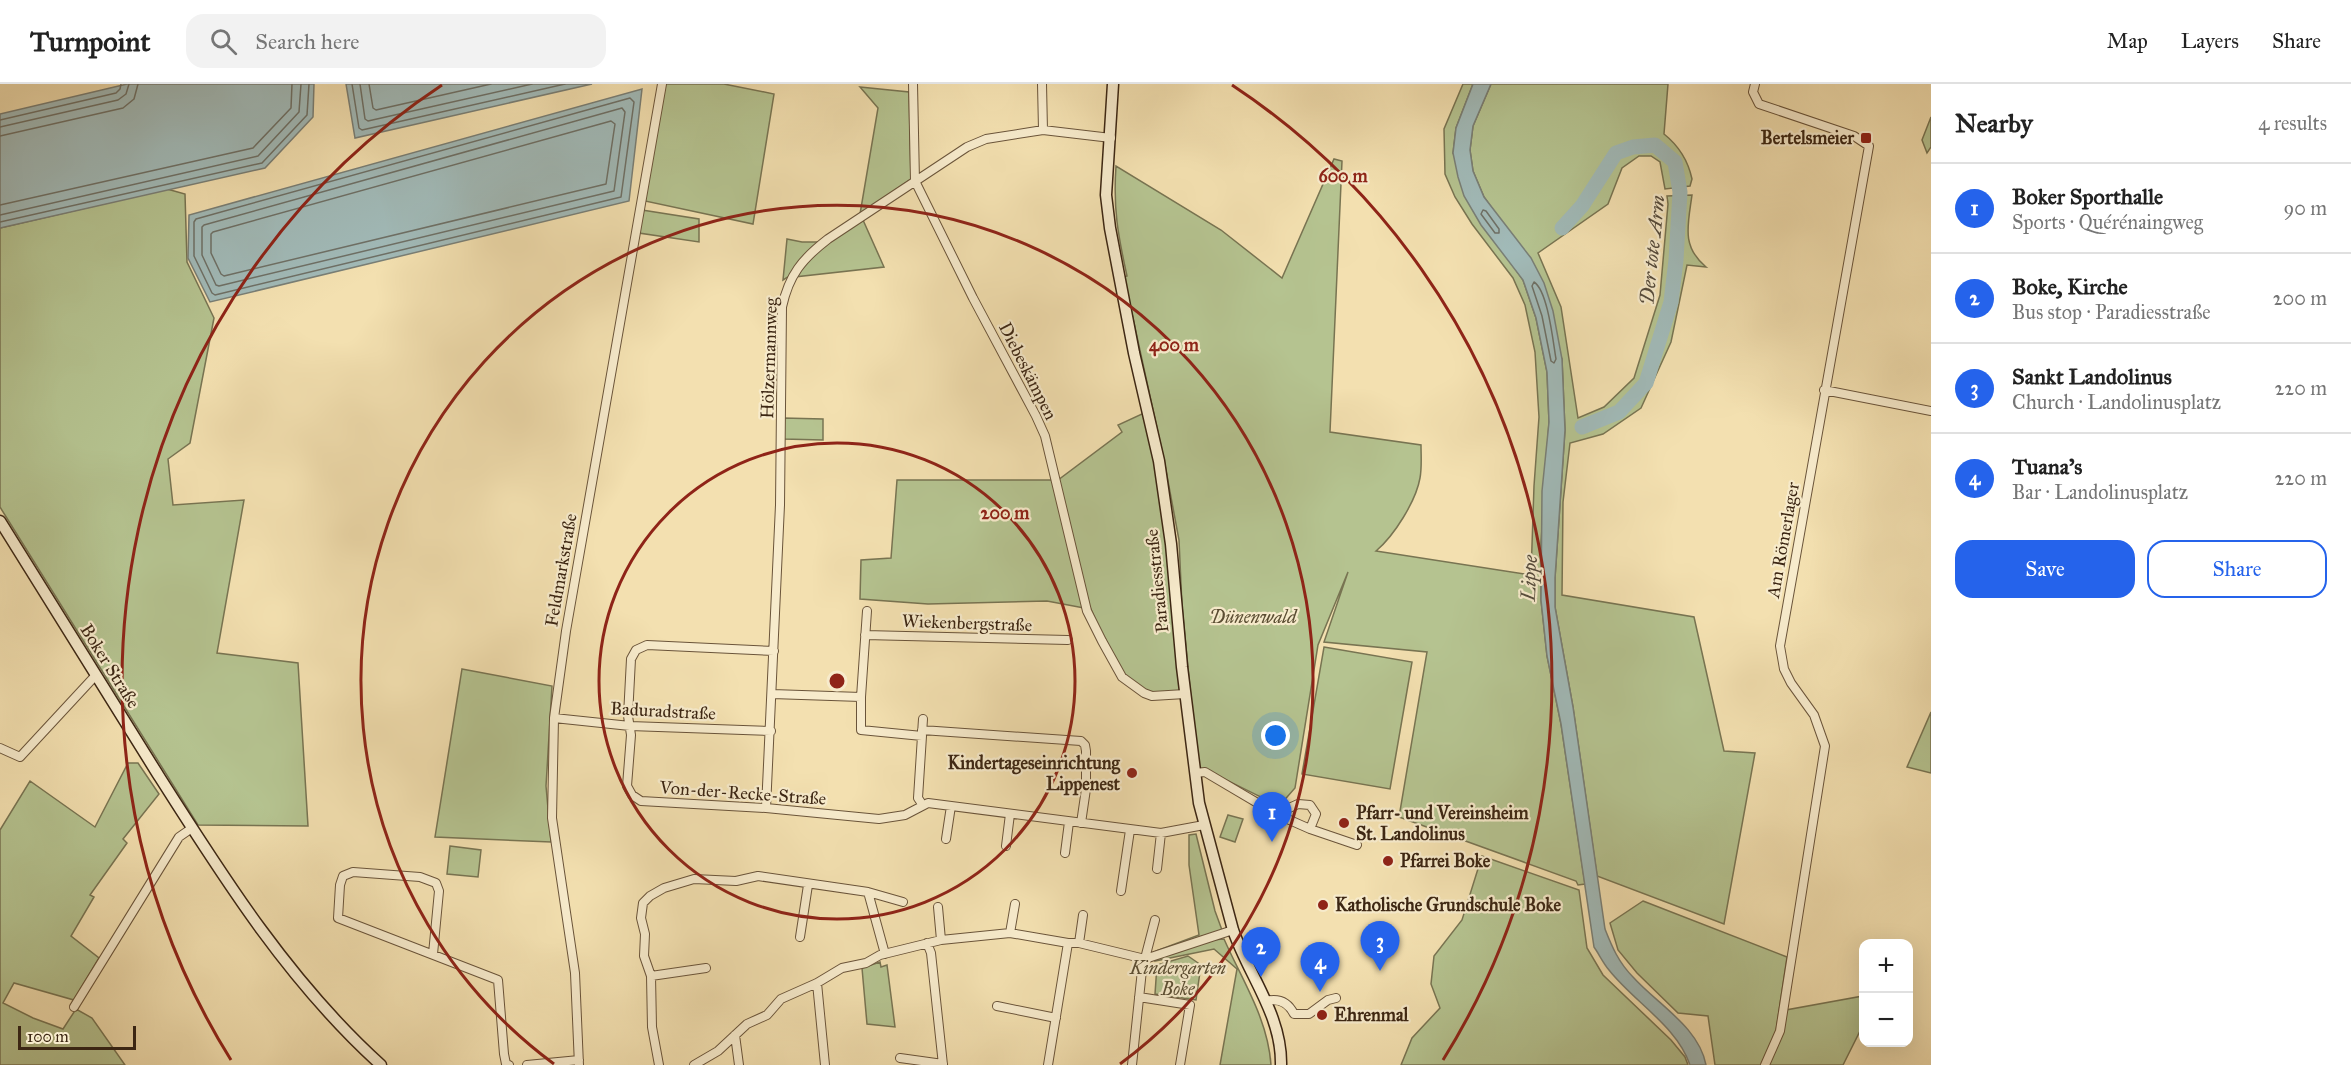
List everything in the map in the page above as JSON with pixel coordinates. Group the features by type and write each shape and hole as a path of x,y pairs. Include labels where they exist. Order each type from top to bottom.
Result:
{"main road":[{"name":"Paradiesstraße","path":"1113,84 1106,195 1110,228 1134,353 1159,460 1172,544 1185,693 1195,773 1204,825 1233,930 1276,1027 1281,1065"},
{"name":"Boker Straße","path":"0,521 239,899 286,964 324,1009 381,1065"}],"street":[{"name":"Feldmarkstraße","path":"579,1062 575,973 552,818 554,718 572,596 663,84"},
{"name":"Diebeskämpen","path":"913,84 915,181 1045,436 1087,611 1122,677 1152,696 1185,693"},
{"path":"1042,84 1043,130"},
{"name":"Am Römerlager","path":"1755,84 1753,92 1759,104 1854,136 1869,146 1780,646 1784,669 1814,715 1825,746 1780,1031 1765,1065"},
{"name":"Hölzermannweg","path":"766,808 780,494 782,307 791,278 808,255 967,147 986,139 1043,130 1111,138"},
{"path":"1824,390 1931,411"},
{"path":"867,611 861,730 1081,741 1086,751 1086,789 1081,823"},
{"name":"Wiekenbergstraße","path":"865,635 1068,640"},
{"path":"630,726 628,716 631,659 636,650 647,645 774,651"},
{"path":"0,748 20,757 96,675"},
{"path":"772,694 861,697"},
{"name":"Baduradstraße","path":"554,718 630,726 771,731"},
{"path":"922,719 918,798 922,804"},
{"name":"Von-der-Recke-Straße","path":"630,726 627,786 636,799 641,801 766,808 879,819 905,815 922,804 928,803 1161,833 1204,825"},
{"path":"1195,773 1205,772 1275,814 1357,845"},
{"path":"1275,814 1298,804 1310,805 1316,814 1310,829"},
{"path":"946,839 951,806"},
{"path":"1006,846 1010,814"},
{"path":"1065,853 1069,822"},
{"path":"74,1006 179,837 192,828"},
{"path":"1121,891 1130,830"},
{"path":"1157,869 1161,833"},
{"path":"433,954 439,891 436,883 429,878 409,876 353,872 344,876 340,885 338,918 498,980 504,1054 506,1064 509,1065"},
{"path":"659,1065 652,1027 651,976 644,956 645,934 641,918 643,903 650,896 664,888 693,879 736,881 758,876 868,892 903,902"},
{"path":"800,938 808,885"},
{"path":"868,892 885,954"},
{"path":"1010,933 1015,904"},
{"path":"938,907 941,940"},
{"path":"1079,943 1083,915"},
{"path":"1132,1065 1145,959 1155,920"},
{"path":"694,1065 718,1051 747,1024 767,1015 781,999 817,983 842,968 866,963 885,954 927,943 1010,933 1068,944 1079,943 1145,959 1233,930"},
{"path":"900,1058 943,1064 931,953 927,943"},
{"path":"1048,1065 1068,944"},
{"path":"651,976 706,968"},
{"path":"817,983 825,1065"},
{"path":"1139,997 1190,1005 1180,1065"},
{"path":"1266,1001 1276,999 1287,1005 1294,1014 1304,1015 1336,998"},
{"path":"997,1006 1056,1018"},
{"path":"735,1035 739,1065"},
{"path":"527,1065 579,1062"}],"green space":[{"path":"665,84 724,84 774,94 753,224 645,201"},
{"name":"Dünenwald","path":"1463,84 1473,84 1456,128 1453,153 1506,255 1523,280 1536,318 1547,372 1549,422 1541,543 1541,600 1547,656 1561,724 1585,884 1578,885 1576,881 1399,817 1427,652 1324,642 1348,572 1318,645 1295,788 1281,804 1273,803 1204,769 1198,770 1182,606 1179,540 1124,277 1127,276 1116,209 1116,166 1221,230 1282,278 1334,159 1342,161 1330,432 1421,445 1421,474 1414,497 1397,527 1376,551 1531,575 1539,417 1535,352 1525,305 1513,278 1472,224 1455,197 1445,174 1444,129"},
{"path":"1491,84 1668,84 1664,134 1674,143 1685,160 1692,179 1690,186 1665,189 1660,162 1651,156 1639,156 1622,168 1608,204 1538,253 1561,307 1578,418 1604,407 1634,378 1660,295 1667,196 1692,195 1688,234 1693,251 1706,267 1687,265 1671,342 1641,408 1603,434 1570,443 1563,502 1562,595 1694,617 1724,751 1755,753 1724,924 1597,876 1573,707 1555,607 1565,430 1562,359 1499,218 1484,197 1473,171 1470,150 1473,126"},
{"path":"860,87 909,92 911,179 860,214 878,108"},
{"path":"1931,117 1931,147 1927,153 1922,140"},
{"path":"167,189 185,194 187,262 214,318 190,443 168,459 173,505 244,500 217,653 298,663 308,826 198,825 0,507 0,228"},
{"path":"642,210 699,219 699,242 639,233"},
{"path":"863,220 884,267 794,277 817,251"},
{"path":"787,239 822,242 783,280"},
{"path":"1144,413 1164,517 1181,692 1152,692 1133,684 1110,653 1090,607 1084,608 1047,601 928,604 860,599 861,560 891,558 897,480 1058,480 1122,432 1118,425"},
{"path":"783,418 823,419 823,440 783,439"},
{"path":"1324,647 1412,662 1390,789 1302,774"},
{"path":"462,669 552,686 546,786 551,842 435,837"},
{"path":"1931,712 1931,773 1907,767"},
{"path":"128,763 138,763 159,794 123,839 127,843 90,895 94,897 71,936 99,958 74,1000 14,983 3,1003 33,1018 63,1029 76,1009 92,1018 125,1065 0,1065 0,830 30,781 95,827"},
{"path":"1228,815 1243,819 1235,842 1220,837"},
{"path":"1196,834 1222,930 1208,936 1201,936 1211,940 1224,939 1260,1016 1271,1065 1220,1065 1237,969 1214,949 1155,961 1156,951 1199,935 1189,865 1189,835"},
{"path":"450,846 481,850 478,877 447,874"},
{"path":"1482,856 1579,890 1587,948 1603,975 1671,1040 1685,1057 1688,1065 1401,1065 1412,1038 1440,1008 1431,984 1434,956 1462,920"},
{"path":"1643,901 1787,957 1776,1031 1762,1065 1715,1065 1708,1016 1678,1013 1637,973 1618,950 1610,923"},
{"name":"Kindergarten Boke","path":"1188,956 1201,965 1196,1000 1155,994 1157,965"},
{"path":"880,962 881,967 887,965 895,1027 867,1024 862,968"},
{"path":"1859,997 1859,1033 1843,1065 1768,1065 1781,1037 1786,1010"}],"water":[{"path":"127,84 314,84 313,117 265,168 0,228 0,114"},
{"path":"346,84 592,84 355,138"},
{"path":"1473,84 1491,84 1473,126 1470,150 1473,171 1484,197 1531,258 1544,283 1553,311 1562,359 1565,430 1555,607 1573,707 1605,929 1613,948 1628,972 1686,1028 1702,1051 1706,1065 1690,1065 1675,1038 1619,982 1594,947 1561,724 1547,656 1541,600 1542,491 1549,422 1547,372 1536,318 1523,280 1481,225 1464,196 1458,177 1453,153 1456,128"},
{"path":"642,89 629,201 210,302 188,258 189,215"}],"waterway":[{"name":"Der tote Arm","path":"1562,228 1582,206 1616,153 1633,147 1655,145 1675,162 1680,192 1671,302 1646,383 1619,412 1582,427"}],"place":[{"name":"Bertelsmeier","path":"1866,138"},
{"name":"Kindertageseinrichtung Lippenest","path":"1132,773"},
{"name":"Pfarr- und Vereinsheim St. Landolinus","path":"1344,823"},
{"name":"Boker Sporthalle","path":"1272,842"},
{"name":"Pfarrei Boke","path":"1388,861"},
{"name":"Katholische Grundschule Boke","path":"1323,905"},
{"name":"Sankt Landolinus","path":"1380,971"},
{"name":"Boke, Kirche","path":"1261,977"},
{"name":"Tuana's","path":"1320,992"},
{"name":"Ehrenmal","path":"1322,1015"}],"water label":[{"name":"Lippe","path":"1529,578"}]}
